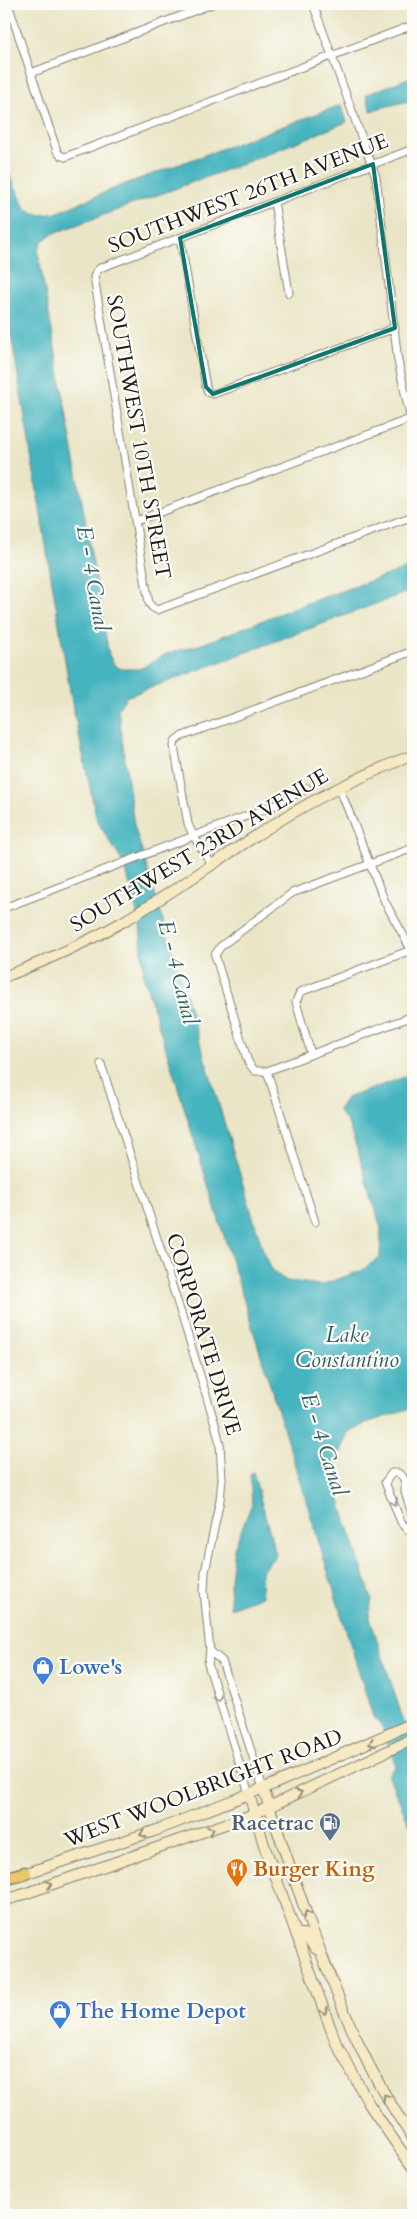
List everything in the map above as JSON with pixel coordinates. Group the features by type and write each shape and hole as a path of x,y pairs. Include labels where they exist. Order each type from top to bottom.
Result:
{"highway":[{"path":"4,1880 25,1873"}],"street":[{"path":"8,4 57,151 60,156 65,157 413,25"},
{"path":"30,73 212,4"},
{"path":"313,4 373,164 380,199 404,390 413,429"},
{"name":"SOUTHWEST 26TH AVENUE","path":"96,272 413,149"},
{"path":"274,202 289,293"},
{"path":"180,238 208,392 213,394 395,328"},
{"name":"SOUTHWEST 10TH STREET","path":"96,272 94,277 149,603 152,607 157,610 413,516"},
{"path":"136,522 410,420"},
{"path":"212,865 193,836 186,817 174,746 175,741 180,737 413,651"},
{"name":"SOUTHWEST 23RD AVENUE","path":"4,977 69,949 126,920 283,819 339,787 413,755"},
{"path":"312,1054 296,1002 300,992 412,952 390,913 339,787"},
{"path":"4,908 278,804 307,788"},
{"path":"413,848 292,893 217,950 216,961 248,1062 255,1071 267,1071 413,1016"},
{"name":"CORPORATE DRIVE","path":"101,1064 186,1329 220,1444 222,1479 220,1500 205,1572 205,1600 210,1651 208,1664 248,1794"},
{"path":"267,1071 315,1222"},
{"path":"392,1473 398,1473 405,1482 405,1492 413,1517 411,1533 401,1522 392,1496 386,1488 385,1482 387,1477 392,1473"},
{"path":"210,1651 222,1661 269,1807 324,1960 360,2050 387,2099 413,2138"},
{"name":"WEST WOOLBRIGHT ROAD","path":"25,1873 157,1830 263,1788 413,1724"},
{"name":"WEST WOOLBRIGHT ROAD","path":"4,1901 254,1814 413,1739"},
{"path":"248,1794 296,1934 339,2048 373,2110 413,2168"},
{"path":"296,1934 304,1934 324,1960"}],"highlighted area":[{"path":"373,164 395,328 213,394 206,387 180,238"}],"water":[{"path":"413,76 413,99 371,111 366,95"},
{"path":"341,105 347,122 242,164 52,234 42,241 38,252 109,655 115,666 122,669 140,669 166,654 202,644 304,604 413,566 413,590 126,697 118,709 134,825 263,1250 273,1272 287,1281 321,1285 361,1271 380,1257 381,1229 348,1123 338,1110 346,1098 413,1074 413,1408 369,1422 348,1432 333,1469 342,1508 372,1599 369,1615 413,1750 413,1832 388,1775 396,1766 382,1727 373,1717 144,978 140,925 125,866 97,821 72,703 4,291 4,163 28,211 43,215 56,213 120,186"},
{"path":"253,1472 276,1555 261,1572 262,1596 230,1608 230,1580 234,1548 252,1504 250,1474"}],"place":[{"name":"Lowe's","path":"43,1686"},
{"name":"Racetrac","path":"330,1842"},
{"name":"Burger King","path":"237,1888"},
{"name":"The Home Depot","path":"60,2030"}],"water label":[{"name":"E - 4 Canal","path":"94,578"},
{"name":"E - 4 Canal","path":"179,972"},
{"name":"Lake Constantino","path":"347,1346"},
{"name":"E - 4 Canal","path":"325,1444"}]}
